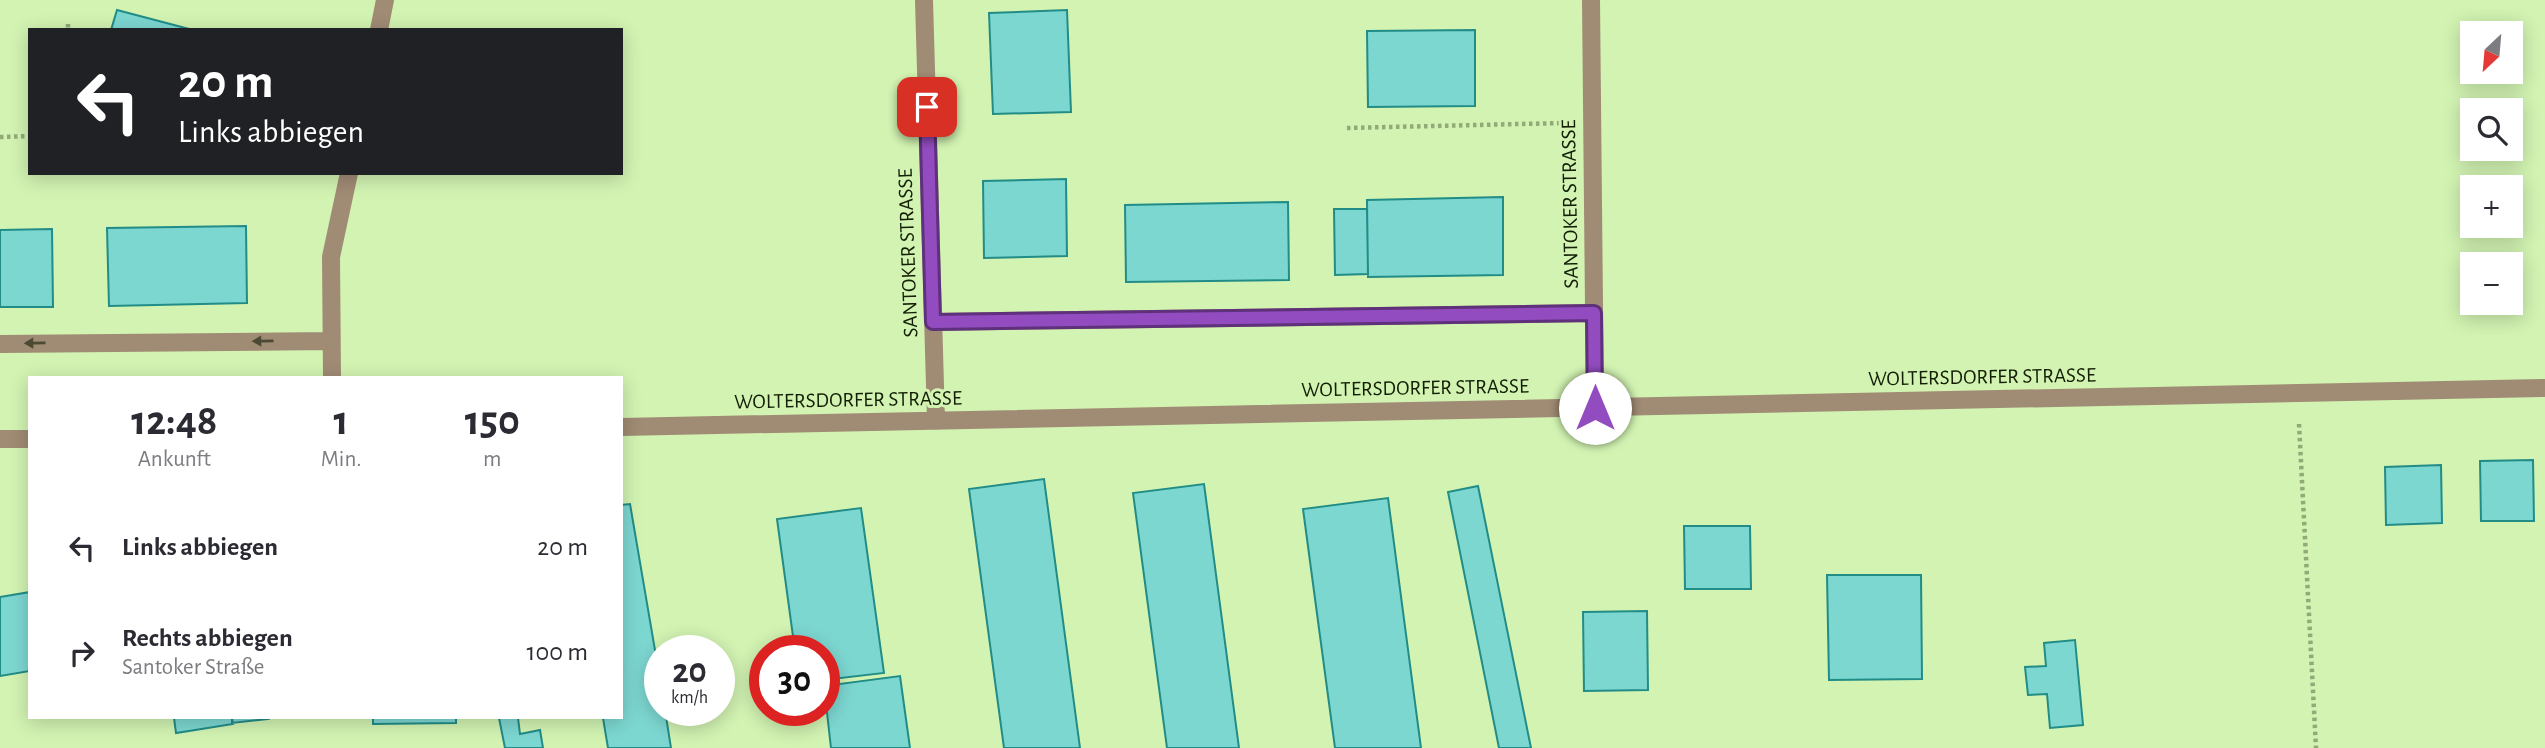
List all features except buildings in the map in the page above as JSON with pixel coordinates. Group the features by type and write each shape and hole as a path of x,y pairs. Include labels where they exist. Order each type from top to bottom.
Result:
{"street":[{"path":"379,28 385,0"},
{"name":"SANTOKER STRASSE","path":"924,0 936,421"},
{"name":"SANTOKER STRASSE","path":"1591,0 1595,408"},
{"path":"332,376 331,257 349,175"},
{"path":"933,322 1594,313"},
{"path":"0,344 331,341"},
{"name":"WOLTERSDORFER STRASSE","path":"623,427 2545,388"},
{"path":"0,439 28,439"}],"path":[{"path":"1347,128 1592,122"},
{"path":"0,137 28,136"},
{"path":"2297,392 2316,748"}],"route":[{"path":"927,107 933,322 1594,313 1595,408"}]}
